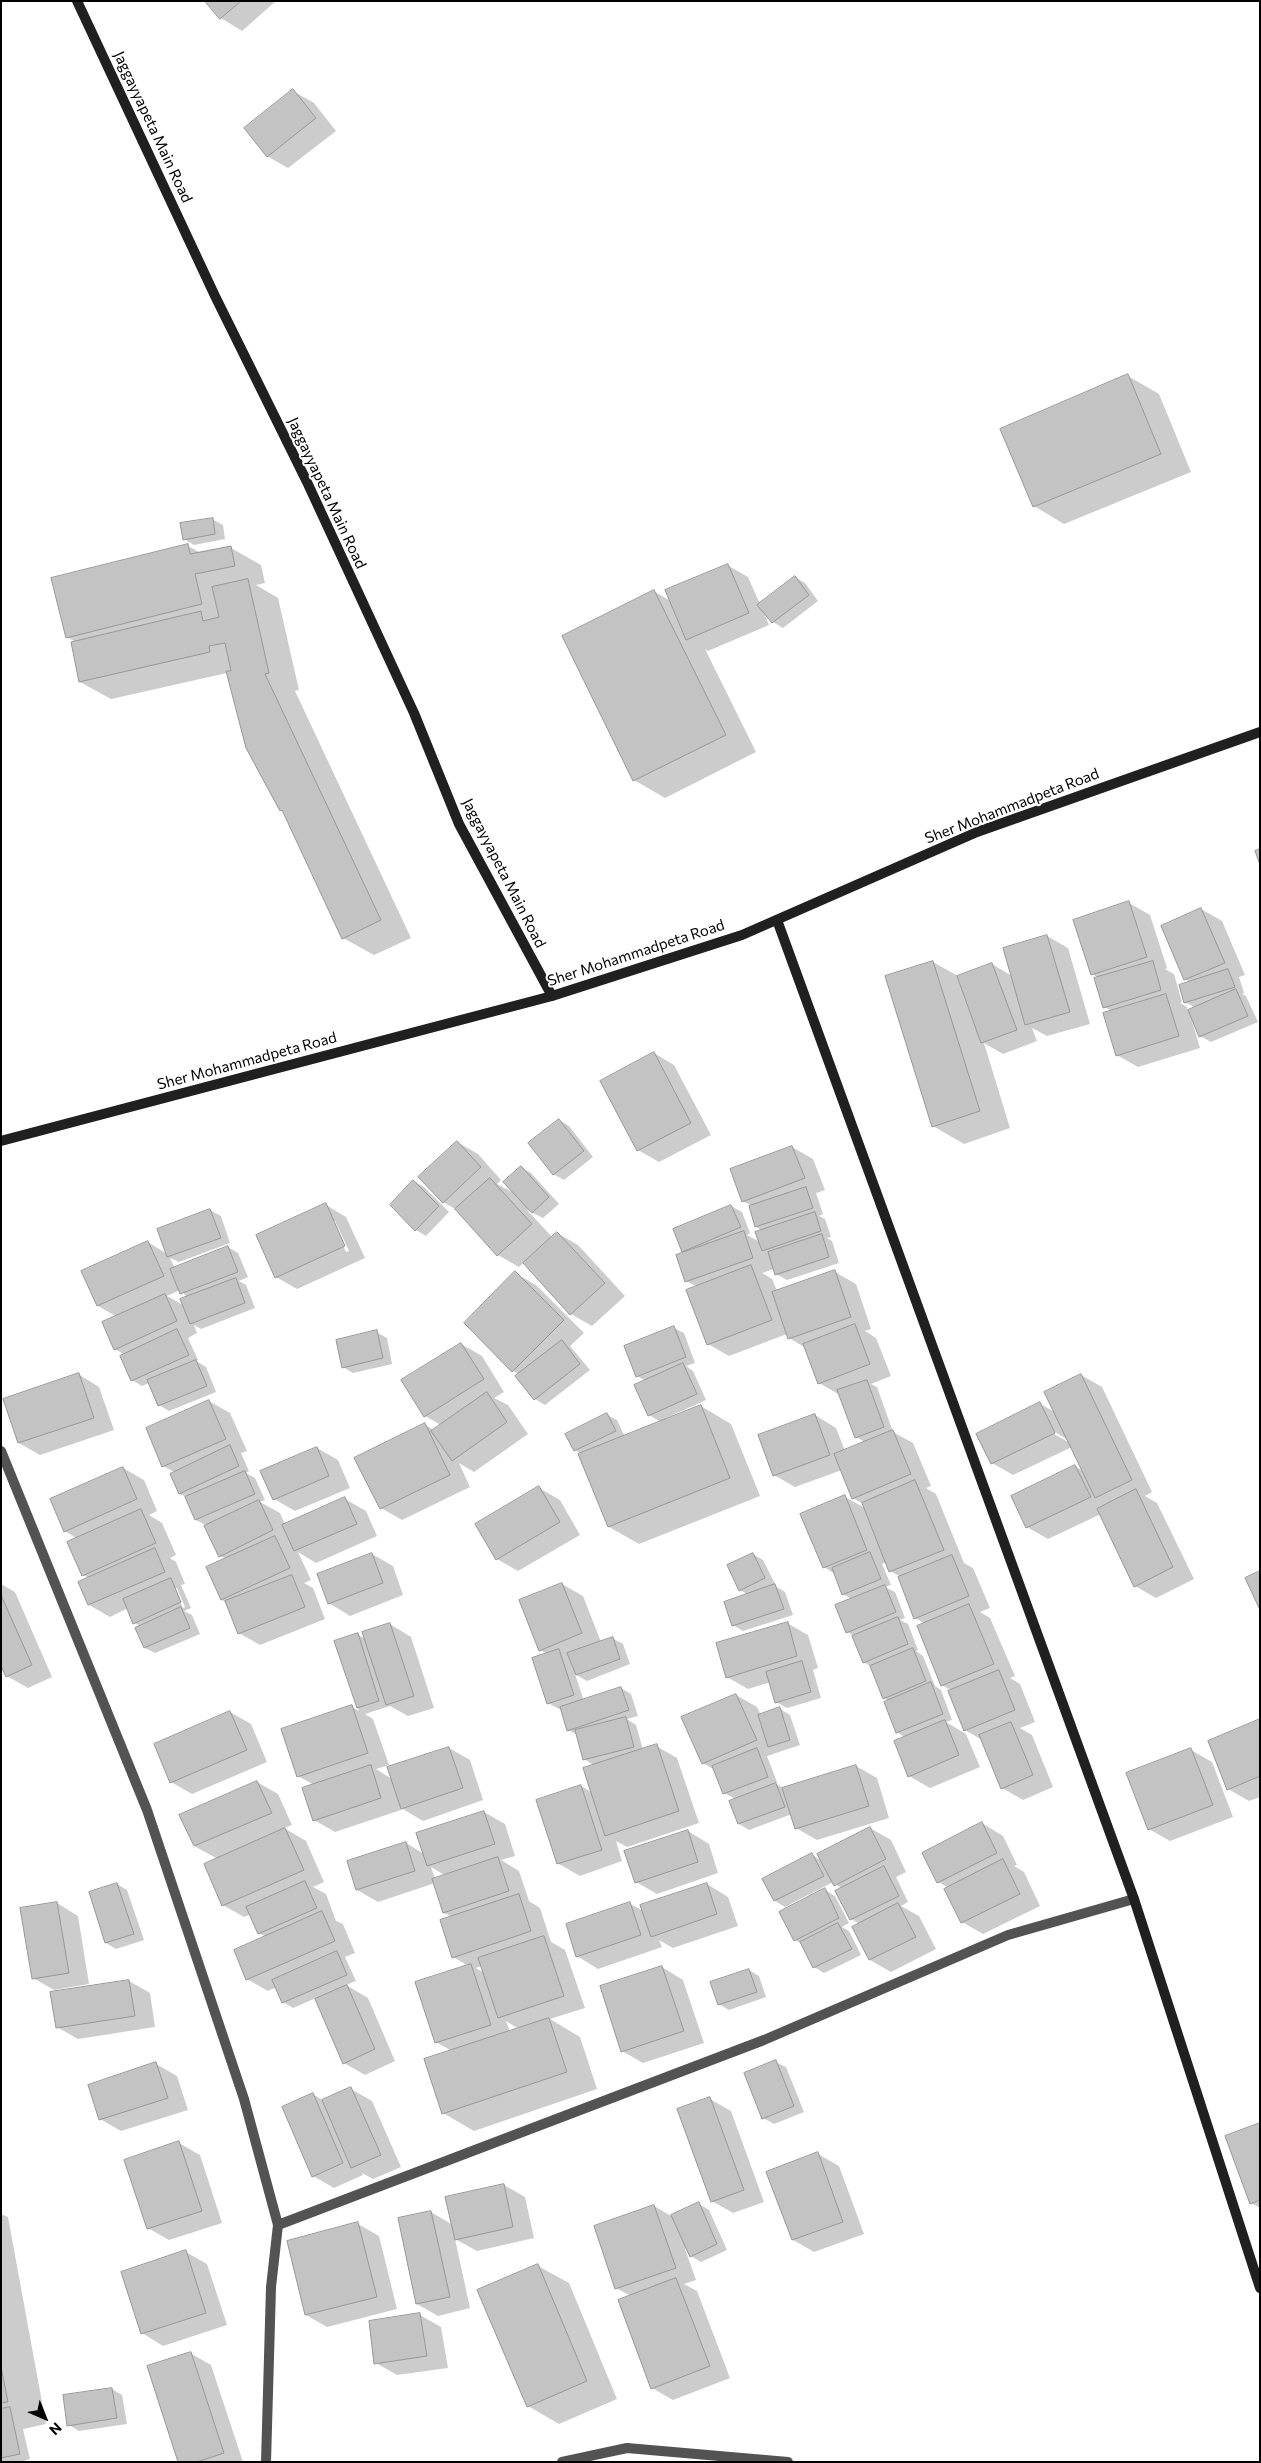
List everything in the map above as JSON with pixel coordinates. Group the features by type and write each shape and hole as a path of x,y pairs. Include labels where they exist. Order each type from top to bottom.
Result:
{"main road":[{"name":"Jaggayyapeta Main Road","path":"77,1 215,296 307,482 414,714 460,824 552,996"},
{"name":"Sher Mohammadpeta Road","path":"1,1141 552,996 742,935 977,832 1260,732"},
{"path":"776,920 1134,1899 1260,2288"}],"street":[{"path":"1,1451 147,1810 244,2099 278,2226 271,2287 266,2462"},
{"path":"278,2226 764,2040 1008,1935 1134,1899"},
{"path":"562,2462 627,2448 788,2462"}],"building":[{"path":"205,1 241,1 220,19"},
{"path":"293,89 316,118 267,157 244,128"},
{"path":"1128,374 1161,454 1033,507 1000,429"},
{"path":"213,518 215,534 183,540 180,523"},
{"path":"188,544 190,554 231,546 235,566 195,574 202,604 66,638 51,578"},
{"path":"728,564 749,613 686,640 665,590"},
{"path":"795,576 809,595 772,623 757,605"},
{"path":"248,579 269,673 265,674 381,920 342,939 282,810 280,811 246,748 226,671 231,671 225,643 209,646 210,652 79,682 71,642 201,611 203,621 219,617 212,587"},
{"path":"654,590 726,735 633,781 562,636"},
{"path":"1260,849 1260,865 1255,851"},
{"path":"1129,901 1147,957 1091,975 1073,920"},
{"path":"1201,908 1225,963 1184,980 1161,926"},
{"path":"1047,935 1070,1012 1025,1025 1003,948"},
{"path":"933,961 980,1111 932,1127 885,976"},
{"path":"1153,961 1161,990 1103,1008 1094,978"},
{"path":"992,963 1017,1030 981,1043 957,976"},
{"path":"1228,969 1235,987 1184,1003 1179,985"},
{"path":"1236,989 1248,1016 1199,1037 1188,1010"},
{"path":"1166,994 1179,1036 1116,1056 1103,1013"},
{"path":"654,1052 691,1123 637,1151 600,1081"},
{"path":"559,1119 584,1151 553,1175 528,1143"},
{"path":"457,1141 481,1167 443,1203 418,1177"},
{"path":"792,1146 805,1178 742,1202 730,1169"},
{"path":"521,1166 549,1197 532,1213 503,1182"},
{"path":"490,1178 532,1224 497,1256 455,1209"},
{"path":"413,1180 439,1206 415,1231 390,1205"},
{"path":"806,1187 813,1208 755,1227 749,1206"},
{"path":"326,1203 345,1246 275,1278 256,1235"},
{"path":"731,1205 741,1227 682,1252 673,1229"},
{"path":"210,1209 221,1238 167,1257 157,1229"},
{"path":"815,1212 821,1231 762,1251 755,1232"},
{"path":"744,1231 753,1258 685,1282 676,1255"},
{"path":"557,1232 605,1283 570,1315 523,1263"},
{"path":"822,1234 829,1257 775,1275 768,1252"},
{"path":"148,1241 164,1276 97,1306 81,1271"},
{"path":"228,1246 238,1272 180,1294 170,1269"},
{"path":"751,1265 772,1320 707,1345 686,1290"},
{"path":"835,1270 851,1317 788,1339 772,1292"},
{"path":"515,1271 564,1320 512,1372 464,1323"},
{"path":"236,1278 245,1303 190,1324 180,1299"},
{"path":"165,1294 177,1321 114,1350 102,1322"},
{"path":"855,1324 870,1364 818,1384 803,1344"},
{"path":"674,1326 686,1357 636,1377 624,1346"},
{"path":"177,1329 189,1355 131,1381 120,1356"},
{"path":"377,1330 383,1358 342,1368 336,1340"},
{"path":"562,1340 580,1364 534,1400 515,1376"},
{"path":"461,1343 484,1379 424,1417 401,1380"},
{"path":"196,1360 207,1386 158,1406 147,1380"},
{"path":"683,1363 697,1394 648,1416 634,1385"},
{"path":"79,1373 94,1418 18,1443 3,1399"},
{"path":"1081,1374 1132,1480 1095,1498 1044,1392"},
{"path":"867,1380 884,1427 855,1438 837,1390"},
{"path":"487,1392 507,1422 452,1461 431,1431"},
{"path":"209,1400 226,1439 162,1467 146,1428"},
{"path":"1040,1402 1055,1433 991,1464 976,1434"},
{"path":"701,1405 730,1478 608,1527 578,1454"},
{"path":"607,1413 616,1431 574,1451 565,1434"},
{"path":"815,1414 830,1455 773,1476 758,1435"},
{"path":"425,1423 450,1475 380,1509 354,1458"},
{"path":"893,1430 911,1474 852,1499 834,1454"},
{"path":"230,1445 239,1466 179,1494 170,1474"},
{"path":"317,1447 329,1476 273,1500 260,1471"},
{"path":"1075,1465 1091,1497 1026,1528 1011,1496"},
{"path":"123,1467 137,1499 64,1532 50,1499"},
{"path":"245,1471 255,1494 195,1520 185,1497"},
{"path":"915,1480 944,1550 889,1572 862,1503"},
{"path":"539,1486 560,1522 496,1560 475,1524"},
{"path":"1136,1489 1173,1567 1134,1587 1097,1509"},
{"path":"845,1495 867,1550 823,1568 800,1514"},
{"path":"345,1497 357,1524 294,1551 282,1525"},
{"path":"259,1500 273,1530 219,1557 204,1526"},
{"path":"141,1509 156,1543 82,1576 67,1542"},
{"path":"275,1536 290,1568 221,1600 206,1567"},
{"path":"155,1548 165,1572 88,1605 78,1582"},
{"path":"870,1552 881,1579 842,1595 832,1568"},
{"path":"372,1553 383,1583 328,1604 317,1574"},
{"path":"753,1553 765,1578 739,1591 727,1565"},
{"path":"952,1555 969,1596 914,1619 898,1577"},
{"path":"1260,1571 1260,1610 1245,1578"},
{"path":"292,1575 305,1607 238,1634 225,1601"},
{"path":"171,1578 181,1602 133,1624 123,1599"},
{"path":"562,1583 582,1633 539,1651 519,1600"},
{"path":"775,1584 784,1609 732,1626 724,1602"},
{"path":"885,1585 896,1612 846,1633 835,1605"},
{"path":"1,1595 32,1665 6,1677 1,1666"},
{"path":"969,1604 994,1664 941,1686 917,1626"},
{"path":"181,1607 190,1628 144,1648 135,1628"},
{"path":"898,1617 908,1644 863,1663 852,1636"},
{"path":"788,1622 797,1656 726,1678 716,1643"},
{"path":"390,1623 414,1696 386,1705 362,1632"},
{"path":"358,1633 379,1701 357,1708 334,1641"},
{"path":"613,1637 620,1659 576,1675 567,1653"},
{"path":"913,1648 926,1681 883,1699 870,1666"},
{"path":"559,1649 574,1695 547,1704 532,1658"},
{"path":"802,1661 811,1692 775,1703 766,1672"},
{"path":"999,1670 1015,1710 964,1731 948,1691"},
{"path":"931,1682 943,1714 896,1733 884,1702"},
{"path":"621,1687 629,1710 567,1731 560,1707"},
{"path":"736,1694 757,1740 702,1764 681,1717"},
{"path":"352,1705 368,1753 297,1777 281,1729"},
{"path":"780,1707 790,1740 768,1747 758,1715"},
{"path":"230,1711 247,1750 170,1783 154,1744"},
{"path":"626,1717 634,1747 583,1760 575,1730"},
{"path":"1260,1719 1260,1776 1227,1790 1208,1741"},
{"path":"945,1720 959,1755 908,1777 894,1741"},
{"path":"1011,1722 1033,1775 1001,1789 979,1735"},
{"path":"657,1744 679,1811 605,1836 583,1768"},
{"path":"449,1747 463,1788 401,1809 387,1767"},
{"path":"757,1748 768,1777 723,1794 712,1766"},
{"path":"1191,1748 1213,1805 1148,1830 1126,1773"},
{"path":"371,1765 381,1798 313,1821 302,1788"},
{"path":"856,1765 869,1806 795,1829 782,1788"},
{"path":"257,1781 272,1813 194,1846 179,1815"},
{"path":"776,1783 785,1807 738,1824 729,1801"},
{"path":"581,1785 602,1850 557,1864 536,1800"},
{"path":"484,1811 495,1844 427,1866 416,1833"},
{"path":"982,1822 997,1853 937,1883 922,1853"},
{"path":"870,1827 886,1859 834,1886 817,1854"},
{"path":"285,1828 304,1870 222,1906 204,1864"},
{"path":"688,1830 698,1862 635,1883 624,1851"},
{"path":"406,1842 415,1871 356,1890 347,1861"},
{"path":"812,1853 824,1876 774,1901 762,1879"},
{"path":"498,1857 509,1891 443,1913 432,1879"},
{"path":"1003,1859 1020,1894 961,1923 944,1889"},
{"path":"884,1866 899,1896 850,1920 835,1891"},
{"path":"305,1881 317,1908 258,1934 246,1907"},
{"path":"117,1883 134,1934 105,1943 89,1892"},
{"path":"707,1883 717,1914 651,1937 640,1905"},
{"path":"825,1888 839,1918 794,1941 779,1912"},
{"path":"519,1894 531,1931 452,1958 440,1920"},
{"path":"57,1902 69,1973 32,1979 20,1908"},
{"path":"630,1902 641,1935 576,1957 566,1924"},
{"path":"898,1903 916,1937 869,1960 852,1927"},
{"path":"322,1911 335,1941 246,1980 234,1950"},
{"path":"838,1923 852,1949 813,1968 800,1942"},
{"path":"544,1936 564,1996 498,2018 478,1958"},
{"path":"337,1951 347,1975 282,2003 272,1980"},
{"path":"471,1964 491,2025 435,2043 415,1982"},
{"path":"662,1966 684,2031 621,2052 600,1986"},
{"path":"749,1969 757,1992 718,2005 710,1982"},
{"path":"129,1980 135,2016 56,2028 50,1992"},
{"path":"347,1985 375,2049 343,2064 315,1999"},
{"path":"549,2018 567,2072 442,2114 424,2059"},
{"path":"776,2060 794,2106 762,2119 744,2073"},
{"path":"156,2062 168,2098 99,2120 88,2085"},
{"path":"351,2087 381,2155 351,2168 322,2100"},
{"path":"313,2093 343,2163 312,2177 282,2107"},
{"path":"710,2097 744,2190 711,2202 677,2109"},
{"path":"1260,2123 1260,2200 1250,2204 1225,2136"},
{"path":"179,2141 202,2211 147,2229 124,2160"},
{"path":"818,2152 843,2222 792,2240 766,2172"},
{"path":"504,2184 513,2227 455,2240 445,2197"},
{"path":"699,2202 717,2244 690,2257 671,2215"},
{"path":"654,2205 676,2268 615,2289 594,2226"},
{"path":"431,2211 450,2297 416,2304 398,2218"},
{"path":"358,2222 377,2297 305,2315 287,2241"},
{"path":"186,2250 206,2313 141,2334 121,2272"},
{"path":"538,2264 587,2381 527,2407 477,2290"},
{"path":"676,2278 710,2366 651,2389 618,2300"},
{"path":"420,2313 427,2356 374,2364 369,2321"},
{"path":"191,2352 224,2453 197,2462 178,2462 147,2366"},
{"path":"1,2367 8,2402 1,2403"},
{"path":"112,2388 117,2418 67,2426 63,2395"},
{"path":"10,2407 20,2454 1,2458 1,2409"}]}
